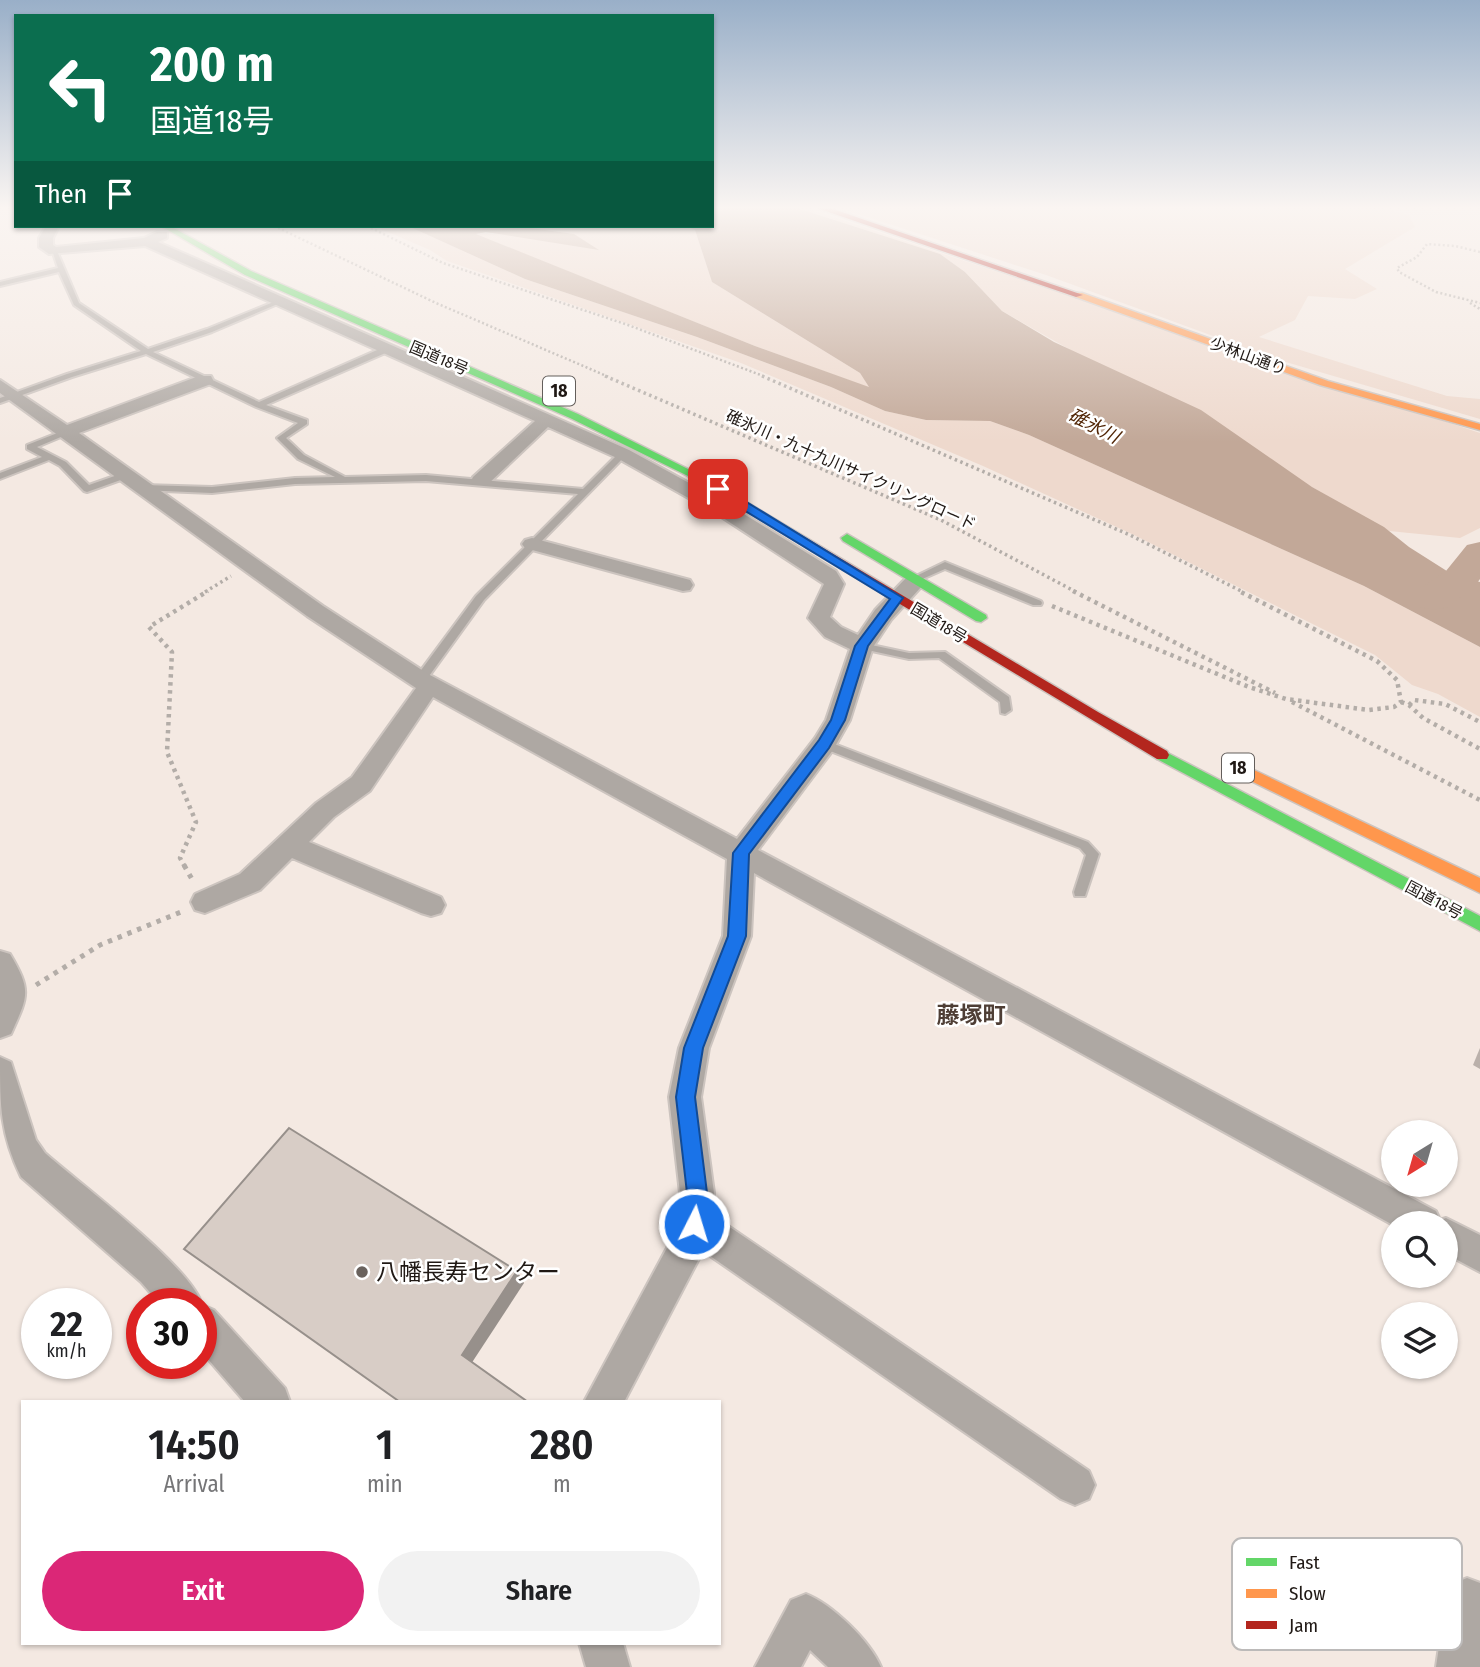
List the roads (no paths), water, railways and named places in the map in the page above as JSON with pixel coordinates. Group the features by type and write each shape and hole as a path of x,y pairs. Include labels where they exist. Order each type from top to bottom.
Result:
{"main road":[{"name":"国道18号","path":"275,286 575,415 907,588 996,627"},
{"name":"国道18号","path":"308,286 552,388"},
{"name":"少林山通り","path":"1054,286 1255,360 1480,427"},
{"name":"国道18号","path":"835,531 907,588 1093,716 1480,925"},
{"name":"国道18号","path":"1236,766 1480,886"}],"street":[{"path":"250,286 278,302 623,454 724,510 829,576 834,584 820,618 833,632 862,646"},
{"path":"65,432 205,380"},
{"path":"4,394 65,432 325,618 425,683 1402,1211"},
{"path":"480,481 547,419"},
{"path":"532,544 683,585"},
{"path":"604,1400 692,1237 697,1193 685,1097 694,1048 737,936 741,853 824,744 838,720 862,646 907,588"},
{"path":"205,902 250,881 326,810 361,784 425,683"},
{"path":"289,845 431,905"},
{"path":"0,963 14,985 5,1012"},
{"path":"0,1072 22,1147 33,1165 154,1269 170,1288"},
{"path":"694,1224 1076,1485"},
{"path":"1458,1242 1480,1254"},
{"path":"217,1341 269,1400"},
{"path":"1462,1637 1467,1599"},
{"path":"777,1667 806,1615 859,1667"},
{"path":"602,1645 608,1667"}],"lane":[{"path":"67,286 76,304 149,353 259,405 304,422 281,438 301,457 344,478"},
{"path":"4,394 149,353 278,302"},
{"path":"259,405 387,349"},
{"path":"65,432 30,447 73,471 87,489 134,482 212,490 344,478 426,478 587,492"},
{"path":"425,683 480,598 623,454"},
{"path":"0,476 50,457"},
{"path":"907,588 945,565 1037,603"},
{"path":"862,646 909,656 941,654 1005,700 1005,710"},
{"path":"824,744 1084,845 1093,854 1080,892"}],"water":[{"name":"碓氷川","path":"545,286 605,286 755,346 869,387 860,373 718,286 978,286 1002,311 1054,342 1201,410 1312,487 1384,527 1409,547 1450,573 1480,582 1480,647 1364,586 1029,435 990,421 926,420 885,411 831,387 697,337"}],"waterway":[{"path":"1434,598 1460,579 1480,553"}],"place":[{"name":"八幡長寿センター","path":"362,1272"}],"district":[{"name":"藤塚町","path":"971,1015"}]}
